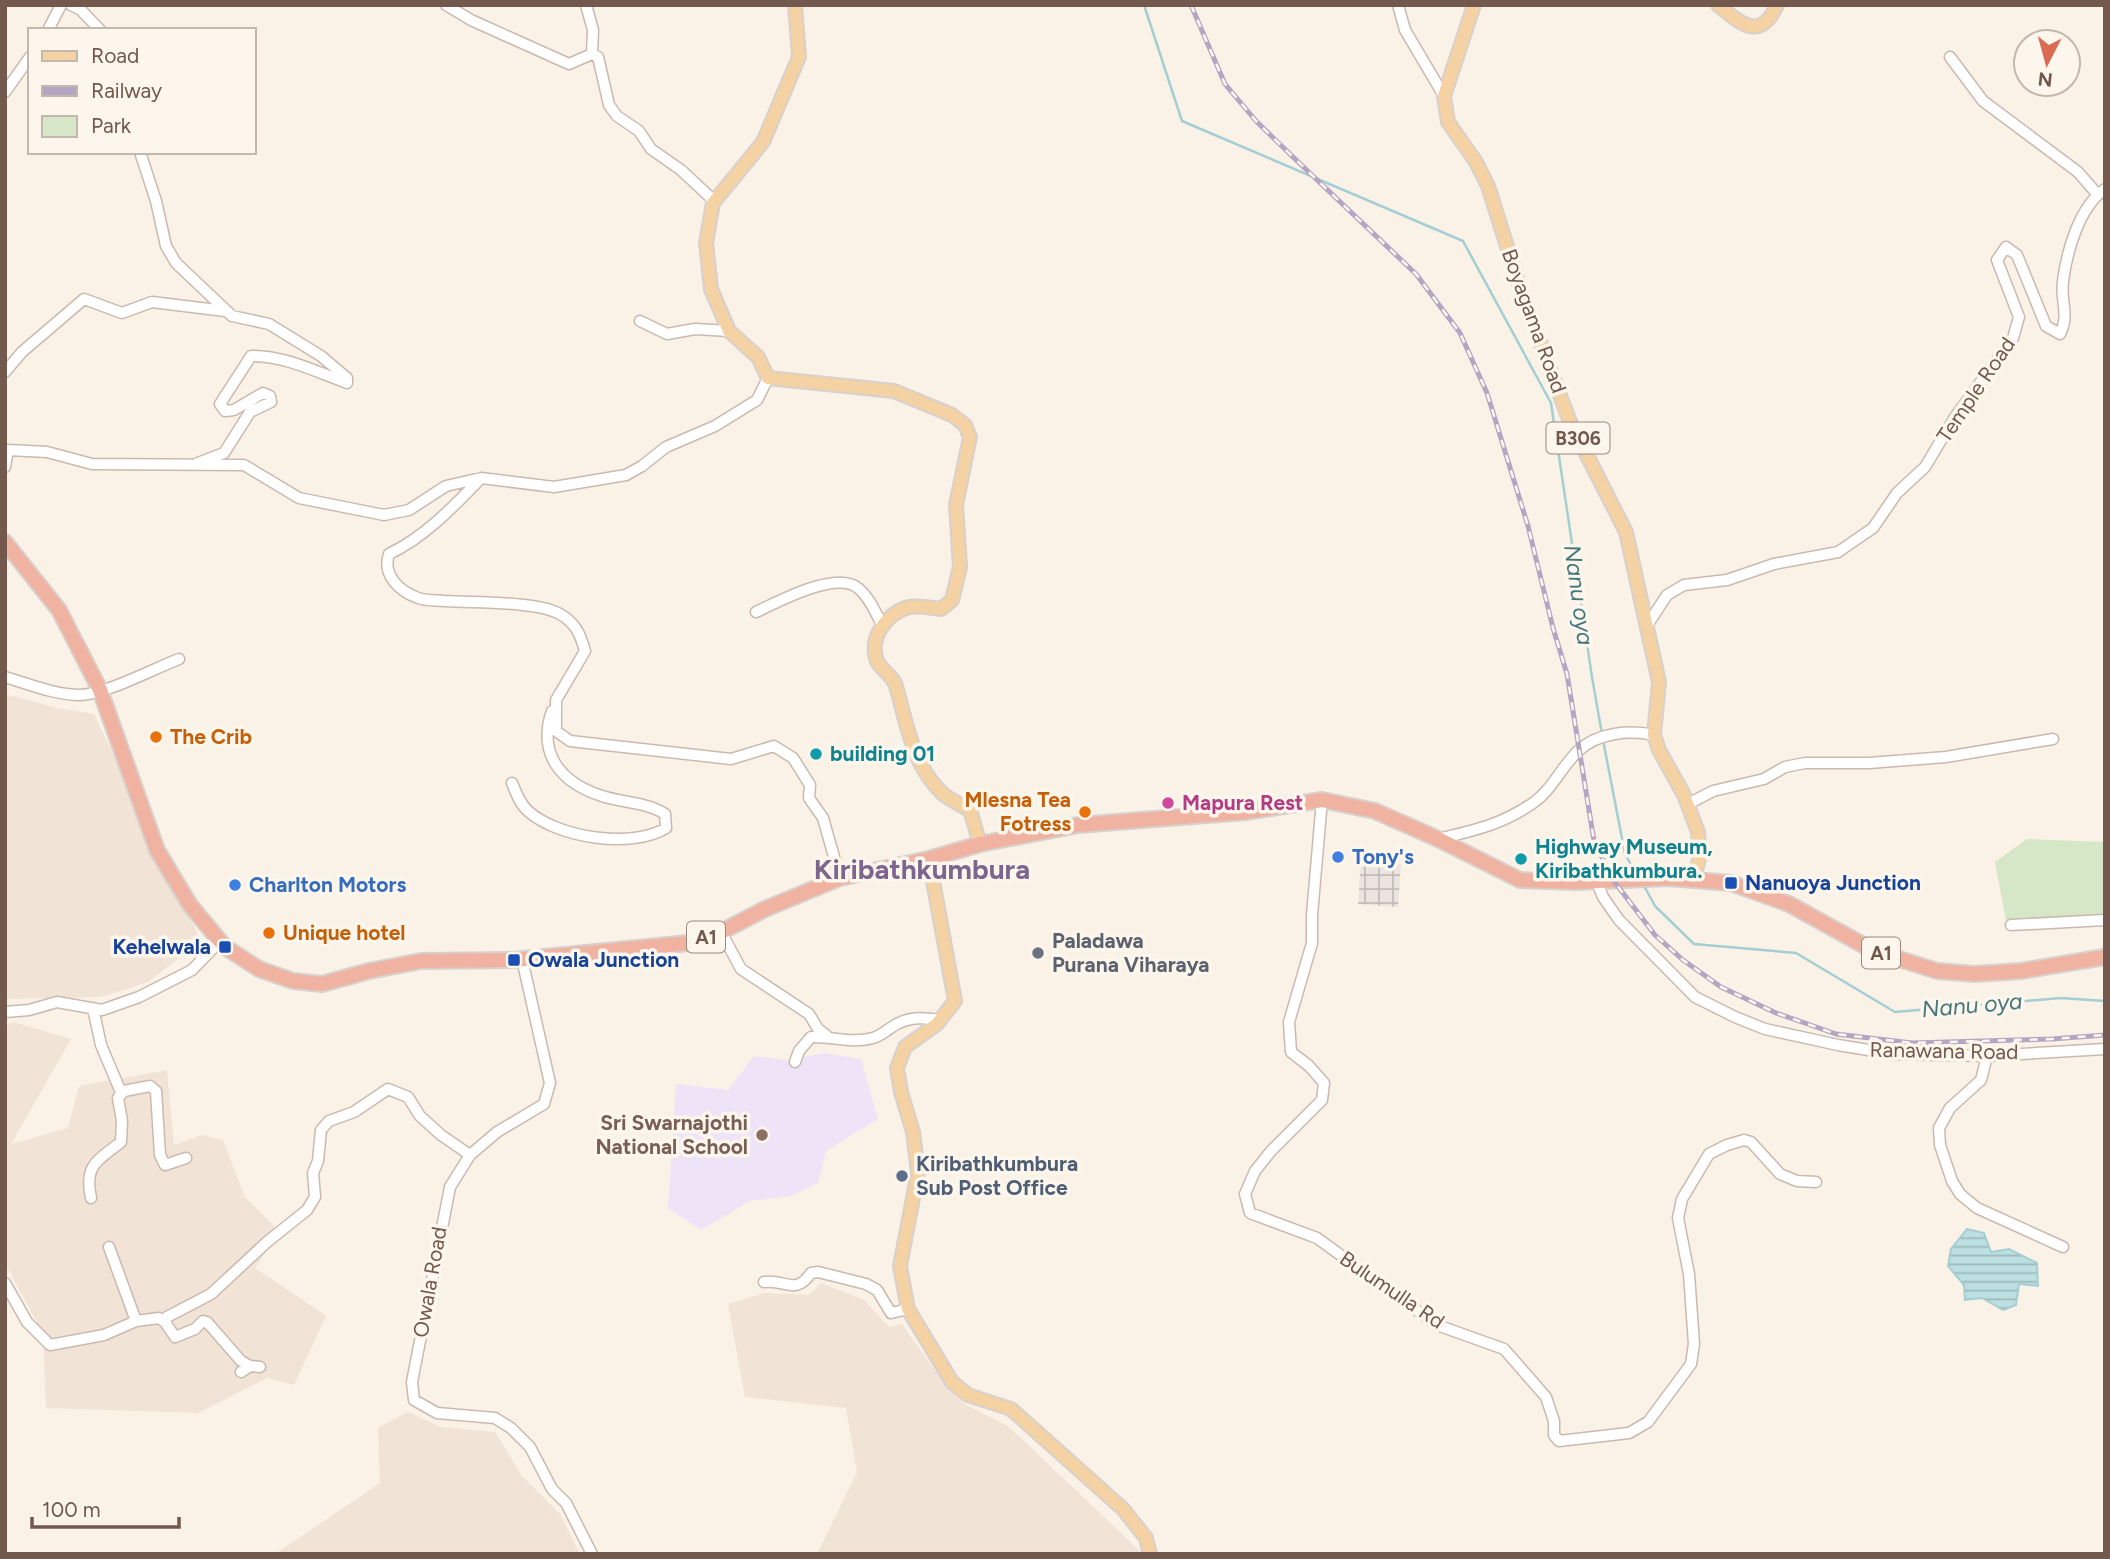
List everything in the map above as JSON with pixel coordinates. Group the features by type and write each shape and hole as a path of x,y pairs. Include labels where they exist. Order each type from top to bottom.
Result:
{"highway":[{"name":"A1","path":"5,541 59,610 100,690 157,850 190,905 219,942 259,969 293,981 322,984 421,961 522,959 690,943 721,932 765,909 840,878 929,859 980,844 1078,825 1245,812 1322,800 1376,811 1520,880 1560,882 1694,878 1731,883 1789,904 1874,951 1937,971 1975,974 2021,971 2105,955"}],"main road":[{"path":"795,5 799,57 763,142 713,203 705,243 711,289 729,331 758,357 768,378 894,391 953,415 965,425 970,437 956,505 960,567 952,600 941,609 910,607 891,617 882,625 875,652 878,663 895,683 909,740 927,773 943,793 970,810 980,844"},
{"path":"1444,96 1475,5"},
{"path":"1718,5 1743,26 1759,27 1771,18 1777,5"},
{"name":"Boyagama Road","path":"1444,96 1448,121 1476,162 1488,186 1523,298 1570,422 1626,532 1659,682 1654,735 1659,750 1688,804 1698,832 1701,848 1694,878"},
{"path":"929,859 955,1001 934,1025 905,1046 897,1068 901,1093 913,1132 918,1172 900,1266 908,1309 953,1382 968,1395 1011,1409 1123,1509 1146,1538 1150,1554"}],"street":[{"path":"49,28 61,5"},
{"path":"71,5 81,10 98,28"},
{"path":"446,5 471,20 569,64 592,54"},
{"path":"586,5 593,30 592,54"},
{"path":"1398,5 1405,30 1444,96"},
{"path":"592,54 598,57 609,104 617,116 639,131 651,149 681,170 713,203"},
{"path":"1950,57 1983,101 2101,192"},
{"path":"5,92 28,60"},
{"path":"141,154 156,201 166,246 176,263 232,316 269,324 289,335 321,356 346,378 347,383 282,360 251,356 220,404 225,411 234,410 263,393 270,396 271,402 250,412 224,453 191,466"},
{"name":"Temple Road","path":"1648,624 1667,594 1684,585 1727,580 1774,564 1838,552 1873,528 1897,493 1925,467 1955,416 2013,338 2019,317 1997,260 2006,247 2018,255 2046,326 2060,334 2066,322 2063,283 2074,239 2083,211 2101,192"},
{"path":"5,372 22,352 84,299 122,313 152,302 225,311"},
{"path":"640,321 667,334 695,329 729,331"},
{"path":"5,467 7,447 47,452 92,464 244,465 299,498 384,514 409,510 446,486 481,478 554,487 625,475 642,466 666,447 715,426 757,400 768,378"},
{"path":"481,478 447,513 408,545 389,554 386,562 390,575 399,588 420,599 533,607 557,613 578,627 585,651 556,700 546,743 556,767 578,785 601,796 657,808 665,814 666,828 657,834 627,839 567,833 529,812 518,798 512,783"},
{"path":"755,612 795,594 846,582 859,589 875,610 882,625"},
{"path":"5,677 60,693 82,695 179,659"},
{"path":"556,700 556,731 570,741 731,759 774,746 793,758 810,785 809,798 823,818 840,878"},
{"path":"1438,839 1493,826 1535,802 1578,751 1597,739 1636,731 1654,735"},
{"path":"1688,804 1713,791 1764,779 1785,767 1805,763 1869,763 1946,757 2053,739"},
{"name":"Bulumulla Rd","path":"1322,800 1312,943 1289,1022 1292,1052 1310,1066 1324,1083 1322,1100 1255,1171 1245,1194 1250,1213 1317,1238 1437,1325 1504,1349 1546,1397 1554,1421 1554,1435 1559,1441 1629,1433 1648,1422 1692,1364 1694,1344 1689,1274 1678,1218 1682,1199 1709,1154 1744,1140 1751,1142 1780,1174 1797,1181 1816,1182"},
{"name":"Ranawana Road","path":"1596,880 1602,897 1619,920 1695,997 1765,1029 1893,1054 1987,1056 2105,1049"},
{"path":"2011,925 2105,920"},
{"path":"721,932 741,969 809,1014 823,1033"},
{"path":"5,1012 29,1010 57,1002 102,1010 139,997 192,970 219,942"},
{"name":"Owala Road","path":"522,959 550,1083 544,1104 497,1132 470,1155 450,1187 412,1382 414,1400 437,1413 495,1418 511,1428 530,1447 552,1489 566,1503 592,1554"},
{"path":"93,1008 101,1045 120,1090 124,1091"},
{"path":"795,1062 799,1051 811,1037 823,1033 850,1041 874,1038 899,1022 921,1017 934,1025"},
{"path":"1987,1056 1980,1080 1950,1108 1939,1128 1940,1145 1952,1181 1960,1194 1976,1208 2063,1247"},
{"path":"91,1198 88,1181 90,1170 95,1162 121,1142 122,1121 118,1098 124,1091 150,1086 156,1091 160,1155 165,1165 186,1158"},
{"path":"165,1322 167,1317 211,1294 267,1242 307,1210 315,1197 313,1173 318,1161 321,1130 329,1121 354,1112 388,1089 408,1097 420,1116 470,1155"},
{"path":"109,1247 136,1321"},
{"path":"764,1282 794,1286 804,1282 811,1273 818,1272 866,1284 877,1290 891,1313 908,1309"},
{"path":"5,1283 27,1322 50,1345 104,1335 136,1321 159,1318 175,1337 195,1329 203,1321 251,1368"}],"shaded area":[{"path":"5,694 57,708 94,714 201,941 148,982 101,997 5,999"},
{"path":"1361,861 1401,864 1398,907 1358,904"},
{"path":"13,1022 71,1039 11,1144 68,1128 79,1086 167,1070 174,1145 202,1135 223,1140 245,1197 279,1231 255,1268 326,1316 294,1385 267,1378 198,1413 46,1408 43,1334 5,1263 5,1025"},
{"name":"Sri Swarnajothi National School","path":"824,1053 861,1059 878,1119 826,1151 818,1183 791,1196 750,1201 701,1230 668,1208 676,1084 728,1090 754,1056 787,1060"},
{"path":"821,1283 864,1300 889,1327 902,1324 949,1390 966,1405 1008,1426 1140,1551 1140,1554 817,1554 857,1472 846,1408 745,1397 728,1304 765,1293 809,1295"},
{"path":"408,1412 441,1427 495,1432 522,1476 560,1514 580,1554 275,1554 380,1483 378,1428"}],"green space":[{"path":"2027,839 2105,842 2105,916 2006,921 1995,862"}],"water":[{"path":"1967,1229 1984,1233 1991,1252 2009,1249 2037,1263 2038,1286 2019,1284 2016,1305 2003,1310 1982,1298 1965,1300 1964,1285 1948,1266 1951,1249"}],"waterway":[{"name":"Nanu oya","path":"1144,5 1182,121 1463,241 1551,403 1602,734"},
{"name":"Nanu oya","path":"1603,740 1625,854 1637,875"},
{"name":"Nanu oya","path":"1643,884 1655,906 1694,944 1796,953 1895,1012 2061,998 2105,1001"}],"railway":[{"path":"1191,5 1225,84 1256,121 1416,274 1460,333 1487,393 1528,526 1567,674 1594,841 1613,880 1655,935 1683,960 1721,987 1776,1013 1836,1034 1912,1043 2105,1035"}],"place":[{"name":"The Crib","path":"156,737"},
{"name":"building 01","path":"816,754"},
{"name":"Mapura Rest","path":"1168,803"},
{"name":"Mlesna Tea Fotress","path":"1085,812"},
{"name":"Tony's","path":"1338,857"},
{"name":"Highway Museum, Kiribathkumbura.","path":"1521,859"},
{"name":"Nanuoya Junction","path":"1731,883"},
{"name":"Charlton Motors","path":"235,885"},
{"name":"Unique hotel","path":"269,933"},
{"name":"Kehelwala","path":"225,947"},
{"name":"Paladawa Purana Viharaya","path":"1038,953"},
{"name":"Owala Junction","path":"514,960"},
{"name":"Sri Swarnajothi National School","path":"762,1135"},
{"name":"Kiribathkumbura Sub Post Office","path":"902,1176"}],"district":[{"name":"Kiribathkumbura","path":"922,869"}]}
